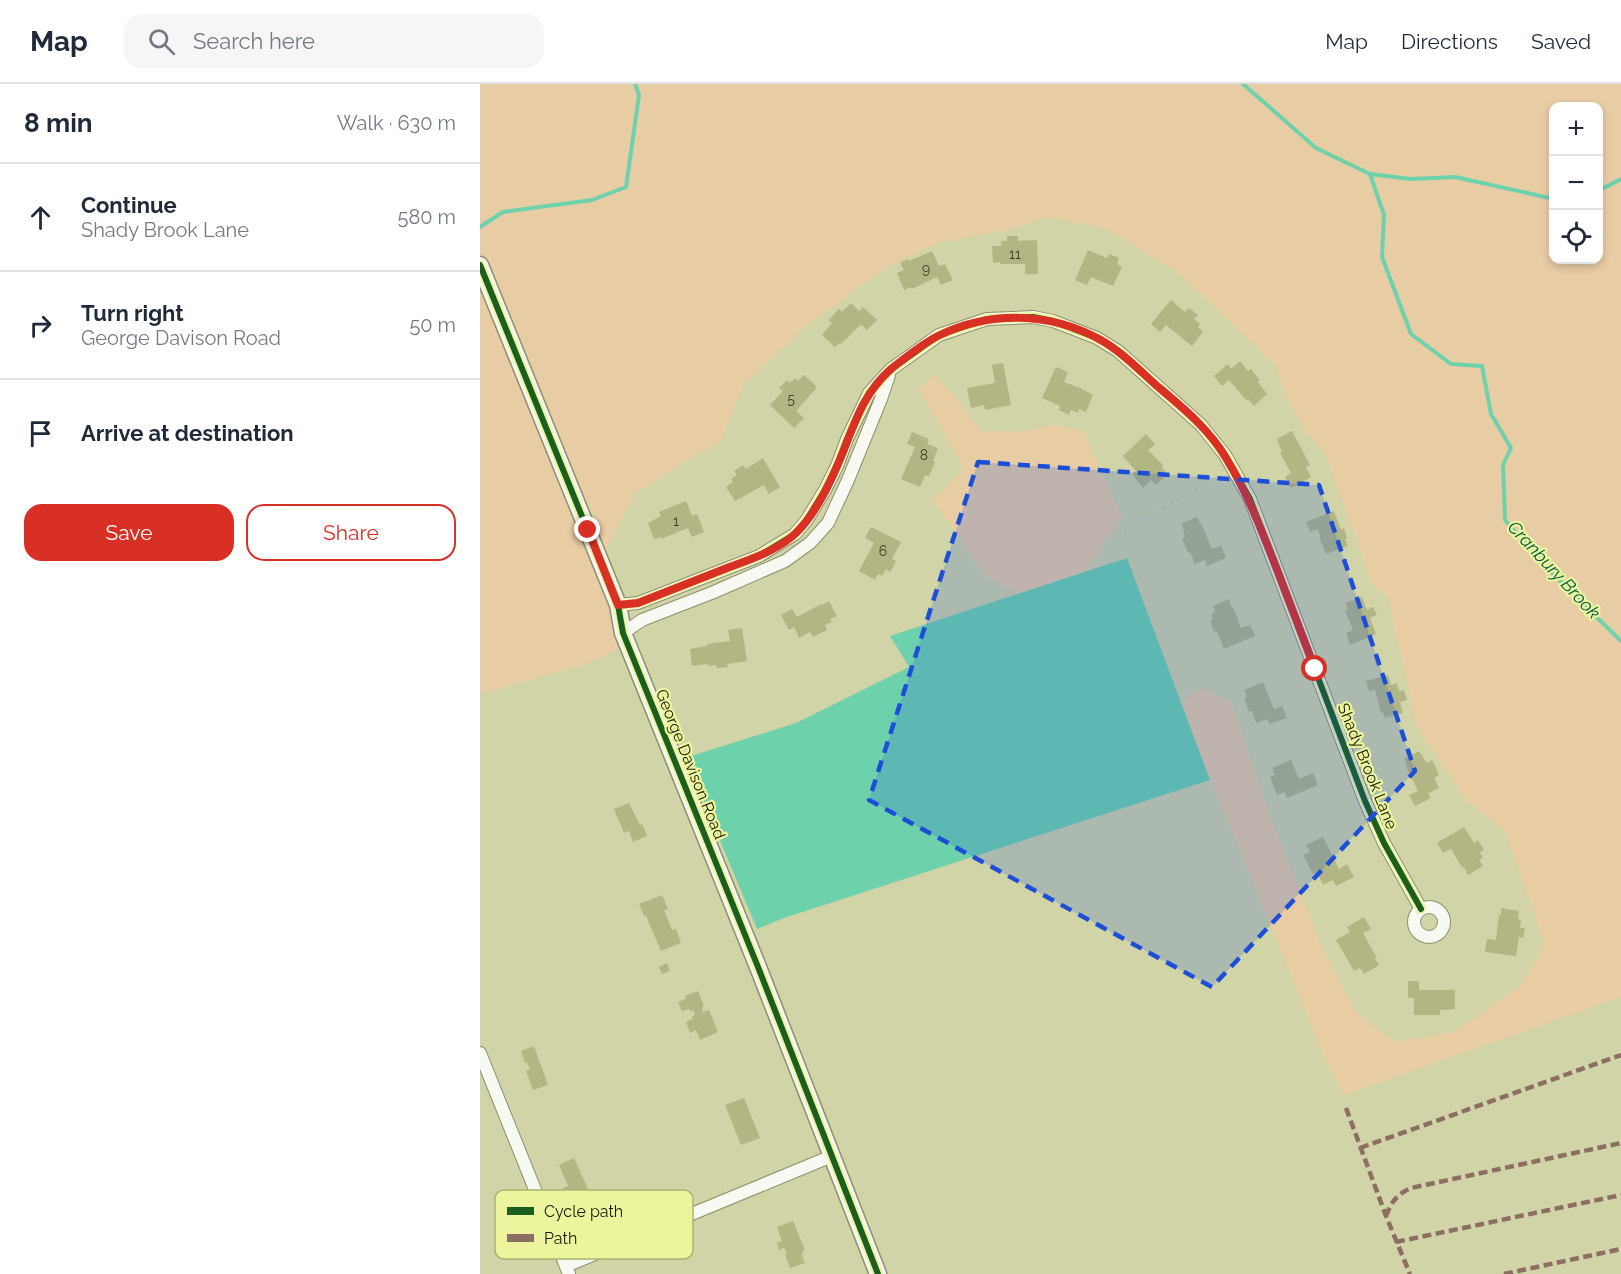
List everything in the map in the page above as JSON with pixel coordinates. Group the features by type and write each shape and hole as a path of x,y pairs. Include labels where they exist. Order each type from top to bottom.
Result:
{"street":[{"name":"George Davison Road","path":"480,265 618,605 623,633 878,1274"},
{"name":"Shady Brook Lane","path":"618,605 638,603 759,556 795,534 806,521 834,474 847,439 869,393 890,370 939,335 987,320 1033,318 1053,321 1097,338 1118,351 1201,425 1225,455 1250,499 1365,801 1384,843 1420,909"},
{"path":"623,633 642,620 785,561 810,543 828,523 848,480 881,399 890,370"},
{"path":"834,474 848,480"},
{"path":"735,565 742,580"},
{"path":"480,1053 536,1190"},
{"path":"693,1216 832,1156"},
{"path":"568,1270 593,1259"}],"path":[{"path":"1118,535 1225,473"}],"highlighted area":[{"path":"978,462 1319,485 1415,771 1212,987 869,800"}],"shaded area":[{"path":"480,84 1621,84 1621,997 1344,1095 1324,1057 1210,780 784,918 757,929 706,807 688,757 796,723 909,667 890,636 1021,595 984,575 950,524 932,502 964,468 919,389 935,374 982,431 1020,432 1053,425 1083,431 1122,518 1087,572 1127,558 1181,702 1202,688 1232,703 1271,819 1320,943 1355,1011 1393,1042 1455,1032 1521,985 1545,944 1505,831 1467,801 1417,727 1388,599 1371,581 1325,453 1305,430 1285,394 1275,365 1180,274 1107,229 1048,217 1006,230 940,242 889,266 809,323 743,385 721,440 635,493 604,553 626,646 586,664 480,692"},
{"path":"1127,558 1210,780 784,918 757,929 706,807 688,757 796,723 909,667 890,636"}],"building":[{"path":"1007,236 1018,236 1018,241 1037,240 1038,274 1025,274 1025,264 993,263 992,246 1001,246 1001,241 1007,241"},
{"path":"1088,250 1107,258 1109,254 1119,258 1117,264 1122,267 1113,286 1091,277 1087,285 1075,280"},
{"path":"932,251 939,266 945,264 953,280 941,285 937,277 912,289 911,287 904,290 897,273 904,270 900,263"},
{"path":"1171,300 1185,312 1189,308 1198,315 1194,319 1200,324 1198,327 1203,332 1192,346 1166,325 1160,332 1151,324"},
{"path":"851,303 859,311 863,307 877,320 867,330 861,324 835,347 822,335 832,323 829,320 839,309 842,312"},
{"path":"1240,361 1260,380 1258,382 1267,394 1254,406 1229,380 1222,386 1214,376 1228,364 1231,369"},
{"path":"1003,363 1011,405 985,410 984,405 971,408 967,388 995,383 992,365"},
{"path":"1056,367 1068,372 1064,382 1093,395 1086,412 1079,409 1078,413 1071,410 1069,415 1059,410 1060,406 1042,398"},
{"path":"804,375 817,387 796,411 804,418 794,428 770,405 783,391 779,388 787,380 790,383 795,378 798,381"},
{"path":"1292,431 1310,465 1306,467 1311,477 1291,488 1285,477 1291,473 1280,453 1282,452 1277,439"},
{"path":"912,432 929,439 927,444 938,448 929,476 925,475 920,487 901,479 915,447 907,444"},
{"path":"1146,434 1155,444 1148,450 1168,474 1156,485 1151,480 1143,488 1132,474 1136,471 1123,456"},
{"path":"763,458 780,487 769,494 764,485 735,501 726,487 737,475 734,471 743,465 746,469"},
{"path":"686,501 692,516 697,514 704,532 692,537 688,528 661,539 661,537 654,539 648,523 661,516 659,512"},
{"path":"1334,511 1341,530 1344,528 1348,546 1326,554 1318,529 1310,532 1306,522"},
{"path":"1197,517 1212,549 1221,546 1226,558 1207,566 1205,560 1195,564 1182,539 1185,537 1182,523"},
{"path":"871,527 901,542 892,559 896,561 890,572 886,569 882,576 878,574 875,580 859,571 874,543 865,538"},
{"path":"1362,597 1367,610 1373,607 1377,615 1370,618 1376,634 1350,645 1346,633 1353,630 1345,611 1348,610 1346,603"},
{"path":"1229,599 1241,628 1250,625 1255,636 1224,649 1210,621 1213,620 1211,614 1215,612 1213,606"},
{"path":"829,601 837,616 825,625 827,630 813,637 810,632 799,638 794,627 789,630 781,615 792,609 797,617"},
{"path":"742,628 747,661 717,668 716,665 709,666 708,664 692,666 690,649 730,641 728,630"},
{"path":"1388,675 1391,685 1397,683 1399,691 1404,690 1407,700 1400,702 1403,713 1385,718 1383,712 1381,713 1375,690 1369,691 1366,681"},
{"path":"1263,682 1274,709 1282,706 1287,718 1270,724 1267,719 1256,723 1252,711 1249,712 1244,690"},
{"path":"1419,751 1427,763 1432,760 1439,775 1434,778 1439,788 1428,793 1431,798 1415,806 1409,795 1418,791 1404,759"},
{"path":"1291,760 1299,779 1313,773 1318,785 1287,798 1284,792 1277,795 1270,777 1275,775 1272,768"},
{"path":"629,803 647,836 633,842 629,831 624,833 614,809"},
{"path":"1464,827 1474,843 1478,840 1484,850 1480,852 1483,858 1479,860 1483,866 1468,875 1451,849 1443,853 1437,843"},
{"path":"1323,837 1339,869 1347,864 1354,877 1336,886 1333,880 1323,885 1317,872 1313,874 1303,855 1310,852 1306,845"},
{"path":"662,895 668,909 664,910 672,930 676,929 681,943 661,951 639,904"},
{"path":"1501,908 1519,911 1520,928 1525,928 1523,938 1519,937 1516,956 1485,952 1487,939 1496,940"},
{"path":"1364,917 1371,929 1363,933 1379,965 1364,974 1360,968 1354,971 1336,940 1350,932 1347,927"},
{"path":"667,963 670,971 662,974 659,967"},
{"path":"1408,981 1419,981 1419,990 1455,990 1455,1009 1440,1010 1440,1015 1414,1015 1414,998 1408,998"},
{"path":"698,991 704,1006 702,1007 703,1012 709,1010 718,1032 700,1040 696,1030 690,1033 686,1022 693,1019 692,1016 695,1015 693,1010 691,1012 689,1009 682,1011 678,1002 686,999 685,996"},
{"path":"534,1046 548,1085 533,1090 526,1071 530,1069 521,1051"},
{"path":"744,1098 760,1138 741,1145 725,1105"},
{"path":"574,1158 589,1190 564,1190 563,1188 568,1186 559,1165"},
{"path":"793,1221 805,1250 801,1254 805,1263 790,1268 784,1248 779,1250 777,1243 782,1241 777,1227"}],"waterway":[{"name":"Cranbury Brook","path":"480,227 503,212 592,200 626,187 639,95 635,84"},
{"name":"Cranbury Brook","path":"1243,84 1316,148 1370,174 1384,215 1382,257 1411,334 1451,364 1482,366 1491,414 1511,448 1503,465 1505,520 1542,563 1621,641"},
{"path":"1370,174 1411,179 1455,177 1549,198"},
{"path":"1603,188 1621,179"}],"marked path":[{"path":"1360,1148 1621,1055"},
{"path":"1346,1108 1410,1274"},
{"path":"1386,1216 1395,1199 1411,1188 1621,1143"},
{"path":"1396,1242 1621,1195"},
{"path":"1504,1274 1621,1249"}],"cycle path":[{"path":"480,265 618,605 623,633 758,967 878,1274"},
{"path":"618,605 638,603 759,556 795,534 825,490 869,393 890,370 939,335 987,319 1033,317 1053,321 1097,338 1118,351 1201,425 1225,455 1250,499 1365,801 1384,843 1421,909"}],"route":[{"path":"588,530 618,605 638,603 759,556 795,534 806,521 834,474 847,439 869,393 890,370 939,335 972,324 1009,318 1053,321 1097,338 1118,351 1201,425 1225,455 1250,499 1315,669"}]}
